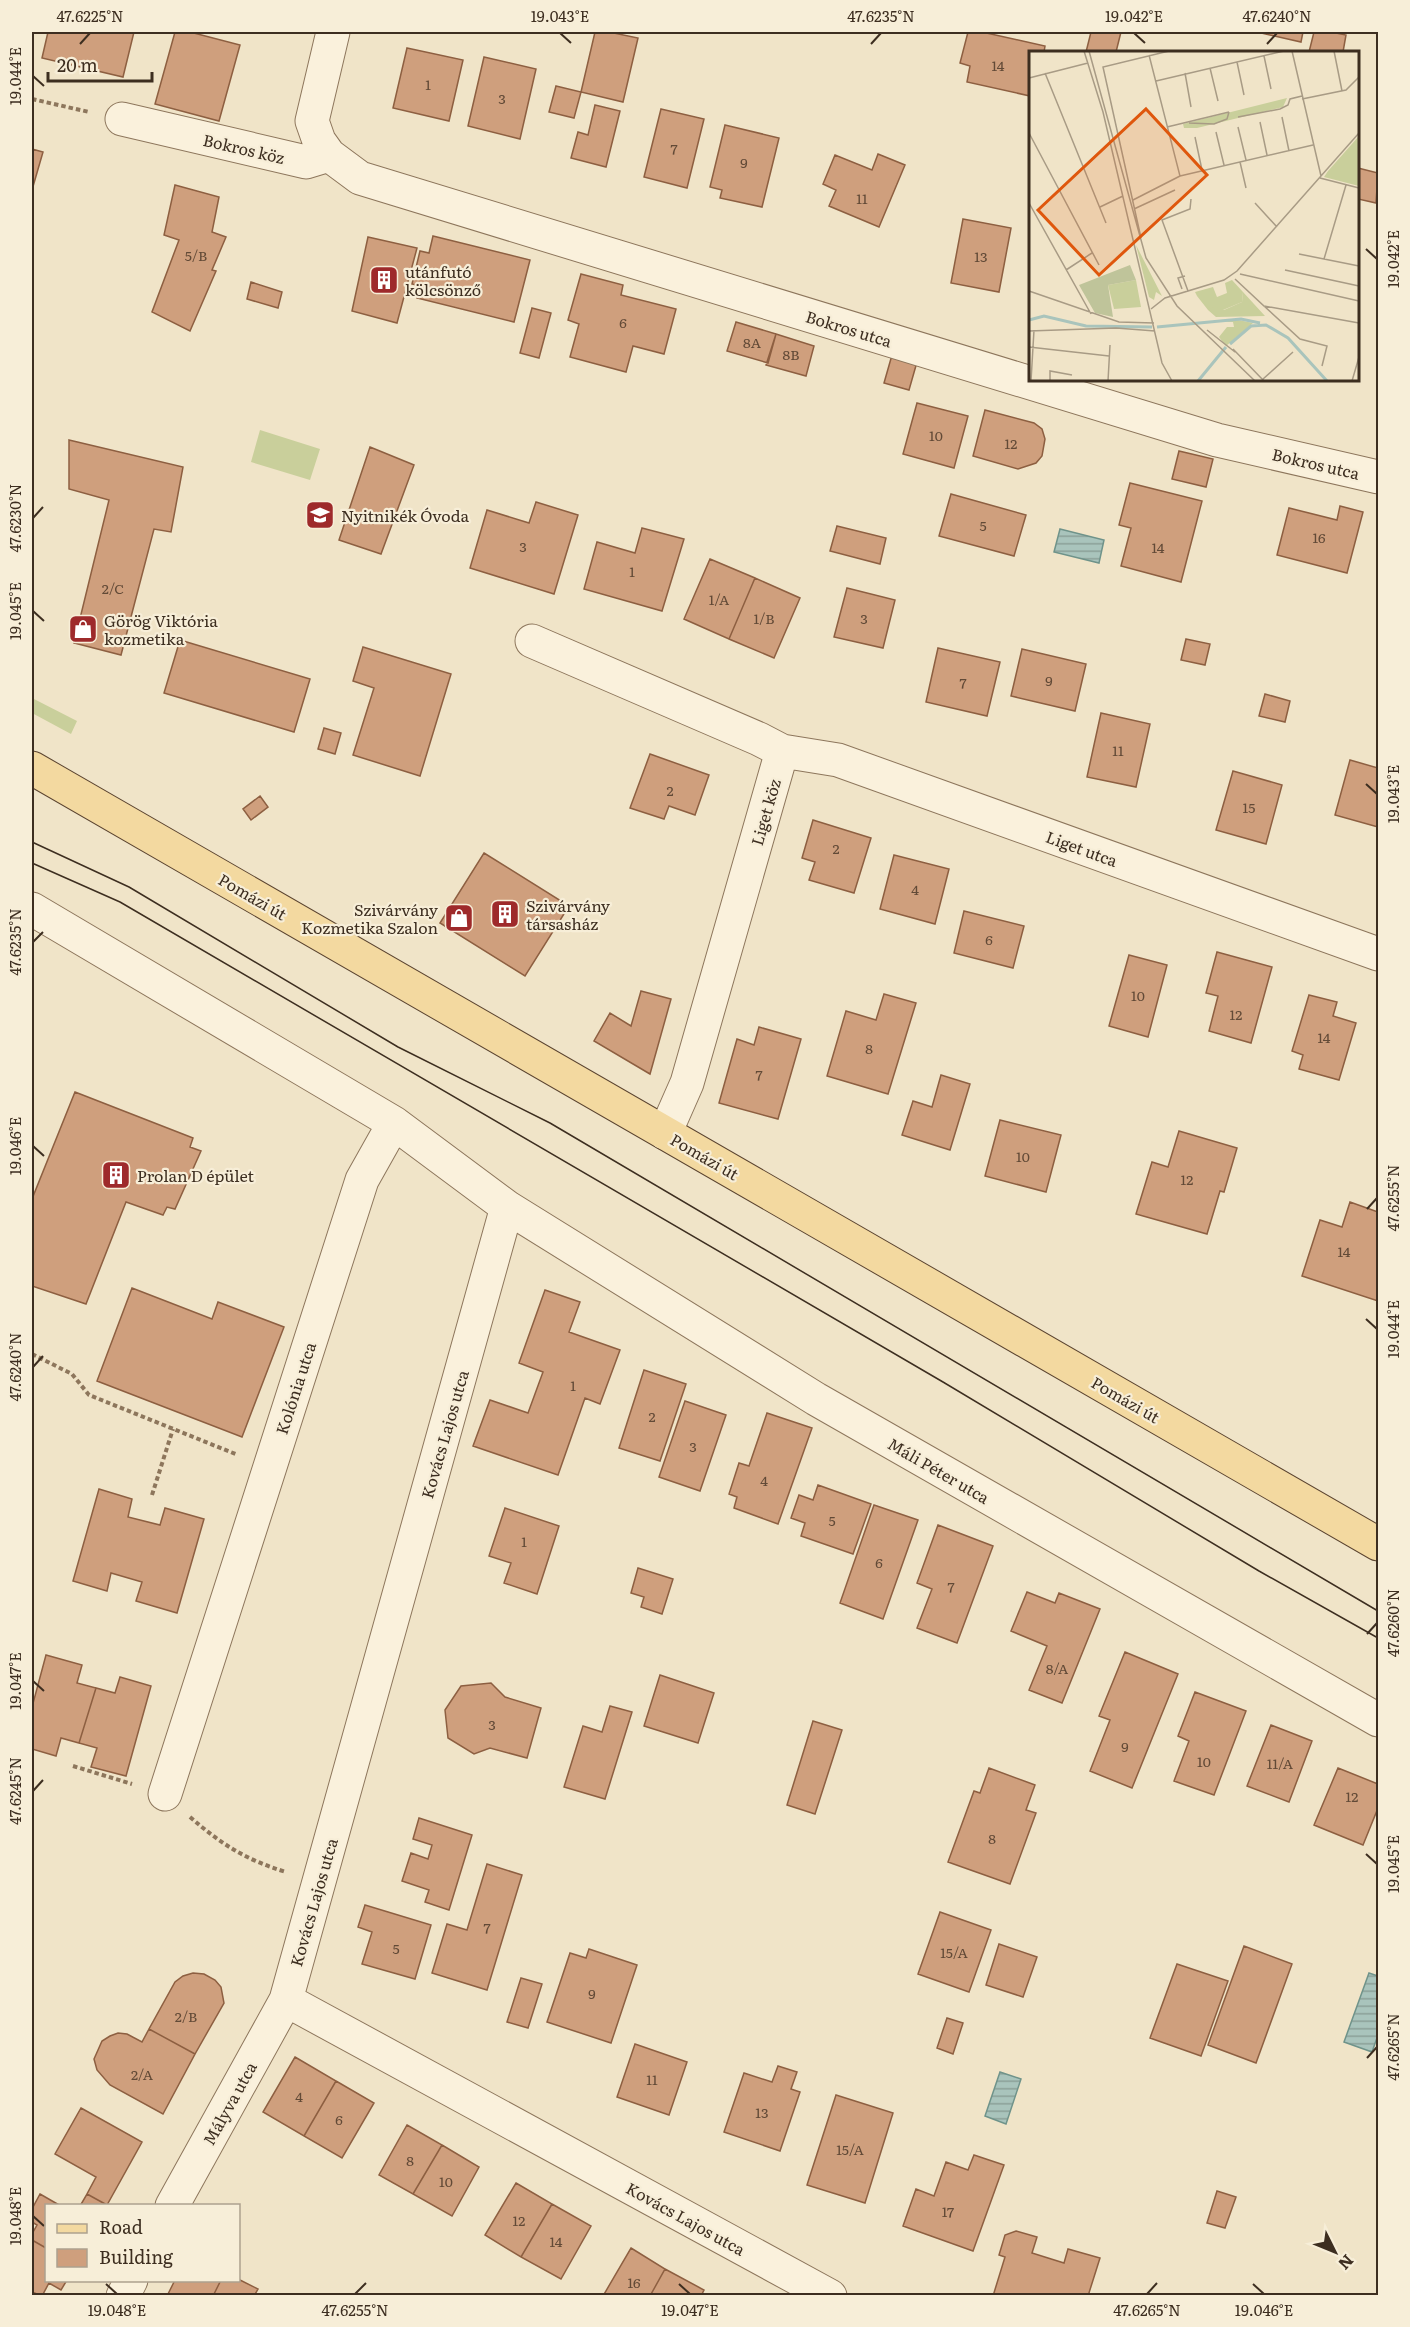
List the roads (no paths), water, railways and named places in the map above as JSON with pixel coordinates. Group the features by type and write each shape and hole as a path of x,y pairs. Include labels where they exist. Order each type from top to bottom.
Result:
{"main road":[{"name":"Pomázi út","path":"32,768 1378,1544"}],"street":[{"path":"329,155 319,141 312,121 333,32"},
{"name":"Bokros köz","path":"122,119 306,162 329,155"},
{"name":"Bokros utca","path":"329,155 360,178 372,182 1218,440 1378,477"},
{"path":"532,641 759,739 783,752"},
{"name":"Liget utca","path":"783,752 838,760 1378,954"},
{"name":"Liget köz","path":"665,1133 687,1083 783,752"},
{"path":"32,909 394,1123 507,1207"},
{"name":"Kolónia utca","path":"165,1794 362,1180 394,1123"},
{"name":"Máli Péter utca","path":"507,1207 816,1399 1378,1720"},
{"name":"Kovács Lajos utca","path":"507,1207 286,2000 830,2295"},
{"name":"Mályva utca","path":"173,2204 286,2000"}],"water":[{"path":"1060,529 1104,540 1099,563 1054,552"},
{"path":"1369,1973 1378,1976 1378,2035 1372,2052 1344,2042"},
{"path":"1000,2072 1021,2079 1006,2124 985,2116"}],"tram line":[{"path":"32,842 129,887 398,1047 550,1123 1378,1611"},
{"path":"32,863 120,902 943,1382 1259,1571 1378,1638"}],"place":[{"name":"utánfutó kölcsönző","path":"384,280"},
{"name":"Nyitnikék Óvoda","path":"320,515"},
{"name":"Görög Viktória kozmetika","path":"83,629"},
{"name":"Szivárvány társasház","path":"505,914"},
{"name":"Szivárvány Kozmetika Szalon","path":"459,918"},
{"name":"Prolan D épület","path":"116,1175"}]}
